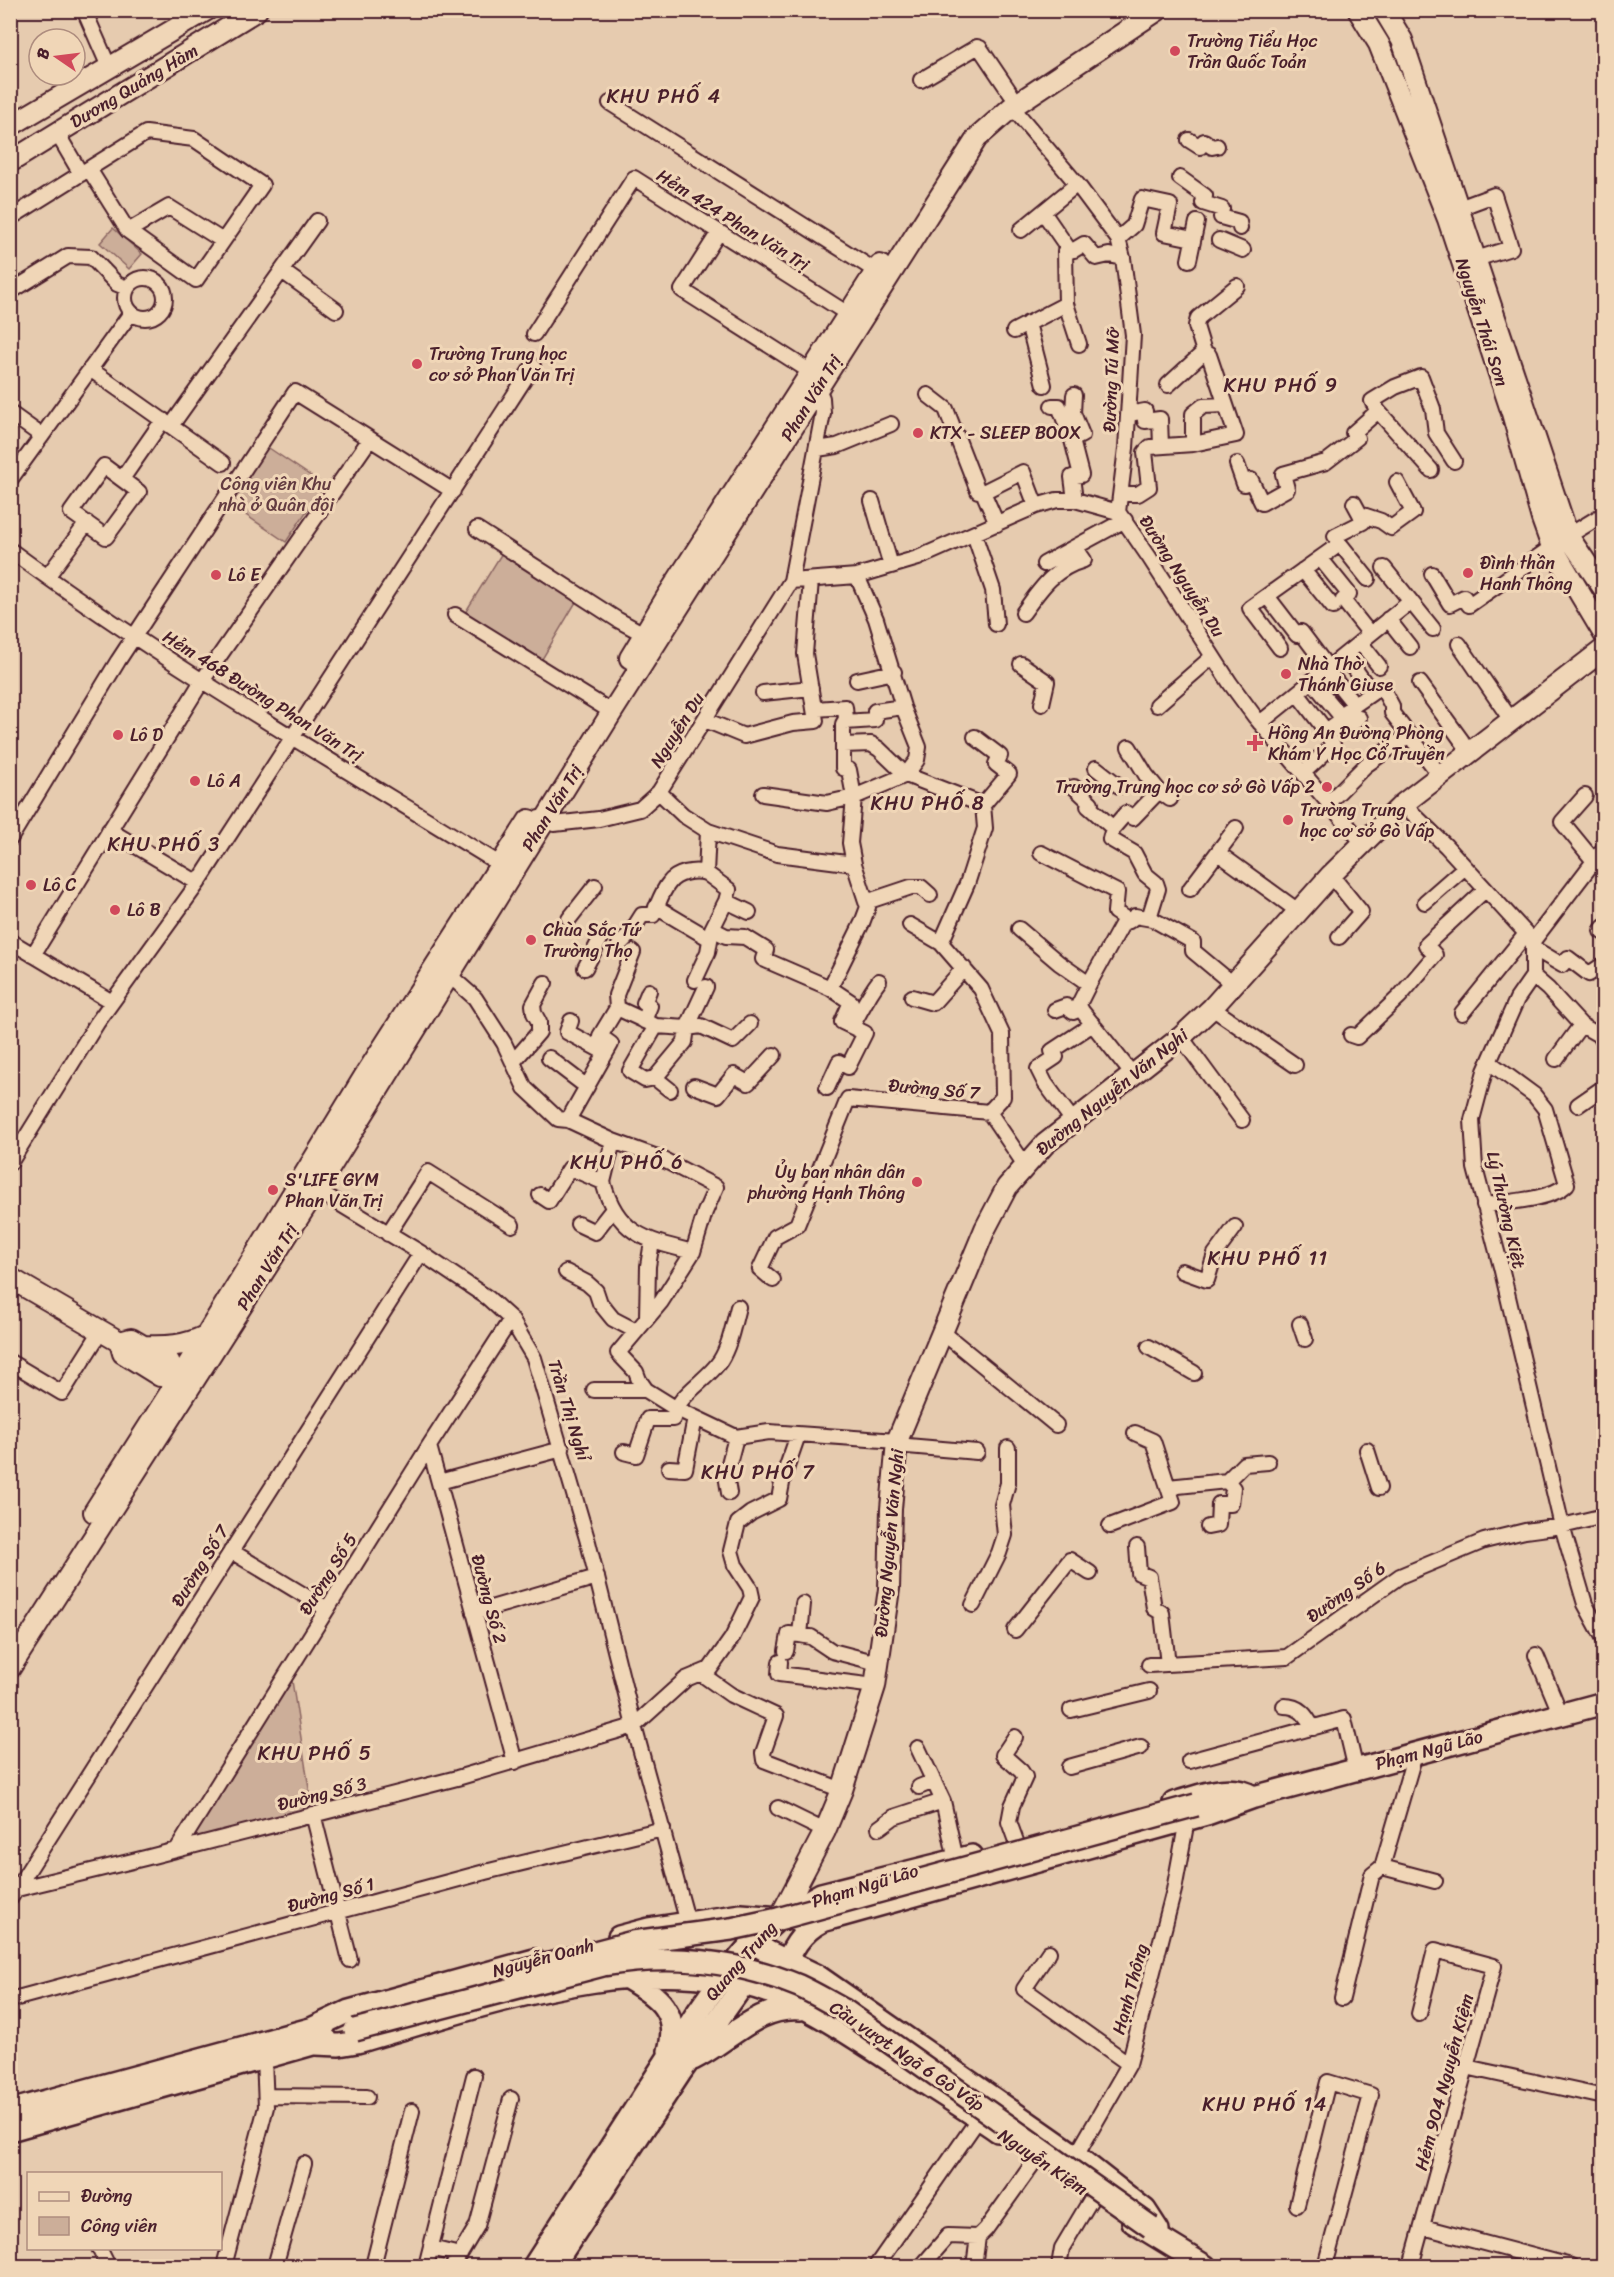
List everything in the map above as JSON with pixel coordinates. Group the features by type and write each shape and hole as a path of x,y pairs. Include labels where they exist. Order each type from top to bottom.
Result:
{"main road":[{"name":"Dương Quảng Hàm","path":"10,126 207,10"},
{"name":"Dương Quảng Hàm","path":"10,162 257,10"},
{"name":"Phan Văn Trị","path":"1114,33 1137,10"},
{"name":"Phan Văn Trị","path":"10,1644 308,1185 650,638 898,248 966,131 1114,33 1158,10"},
{"name":"Nguyễn Thái Sơn","path":"1358,10 1379,44 1483,303"},
{"name":"Nguyễn Thái Sơn","path":"1384,10 1402,40 1476,259 1483,303 1542,519 1604,589"},
{"name":"Phan Văn Trị","path":"814,379 848,314 876,271 898,248"},
{"name":"Nguyễn Thái Sơn","path":"1560,541 1604,634"},
{"name":"Đường Nguyễn Văn Nghi","path":"780,1917 825,1831 842,1790 874,1686 889,1589 891,1509 896,1443 941,1331 989,1221 1007,1187 1045,1144 1181,1037 1212,1008 1298,910 1362,842 1403,804 1604,649"},
{"name":"Phan Văn Trị","path":"10,1668 205,1336 449,975 507,868"},
{"path":"10,1278 120,1342 123,1353 160,1376 181,1380"},
{"path":"141,1346 178,1346 192,1343 205,1336"},
{"path":"120,1342 131,1339 169,1361 181,1380"},
{"name":"Phạm Ngũ Lão","path":"780,1917 822,1921 1191,1813 1224,1800 1254,1797 1604,1703"},
{"name":"Phạm Ngũ Lão","path":"780,1917 821,1894 1216,1791 1235,1790 1254,1797"},
{"path":"353,2024 616,1946 731,1929 778,1919 1191,1813"},
{"name":"Nguyễn Oanh","path":"10,2130 264,2058 314,2036 349,2011 649,1929 741,1916 780,1917"},
{"name":"Quang Trung","path":"678,2060 769,1951 780,1917"},
{"path":"790,2001 783,1992 769,1951 798,1939 822,1921"},
{"path":"688,1923 696,1976"},
{"path":"649,1929 656,1975"},
{"name":"Quang Trung","path":"534,2266 678,2060 721,1979 769,1951"},
{"name":"Nguyễn Kiệm","path":"769,1951 816,1975 1076,2156 1145,2210 1156,2230"},
{"name":"Cầu vượt Ngã 6 Gò Vấp","path":"353,2024 626,1961 685,1960 744,1969 799,1986 844,2010 1156,2230 1216,2266"},
{"name":"Nguyễn Oanh","path":"314,2036 339,2045 357,2042 538,1993 627,1978 656,1975 721,1979"},
{"path":"627,1978 652,1994 667,2008 672,2029 672,2043 678,2060 704,2053 752,2020 770,2011 790,2008 810,2011"},
{"name":"Nguyễn Kiệm","path":"721,1979 790,2001 810,2011 1205,2266"},
{"name":"Nguyễn Oanh","path":"10,2111 314,2036 353,2024"},
{"name":"Quang Trung","path":"553,2266 639,2118"}],"street":[{"path":"84,10 109,67"},
{"name":"Đường Tú Mỡ","path":"921,80 977,47 980,48 1012,100 1118,239 1123,258 1133,334 1121,516"},
{"path":"610,103 876,271"},
{"path":"10,218 85,171 146,134 194,139 262,185 196,280 128,231 85,171 57,133"},
{"path":"1189,140 1200,147 1204,141 1212,147 1216,146"},
{"name":"Hẻm 424 Phan Văn Trị","path":"534,334 634,178 848,314"},
{"path":"1180,178 1205,196 1203,203 1239,222 1240,228"},
{"path":"1021,230 1077,184"},
{"path":"1459,208 1494,195 1511,249 1476,259"},
{"path":"1118,239 1134,225 1142,199 1170,205 1164,233 1193,239"},
{"path":"128,231 169,207 223,241"},
{"path":"1042,212 1070,251"},
{"path":"122,479 282,271 317,221"},
{"path":"1189,260 1197,222"},
{"path":"719,232 682,290 814,379 822,398 823,413 817,449 791,581"},
{"path":"1219,240 1243,250"},
{"path":"1079,344 1066,304 1065,251 1084,244 1096,258 1109,255 1123,258"},
{"path":"10,292 62,259 76,255 91,257 117,284 127,288"},
{"path":"157,281 171,262"},
{"path":"282,271 336,310"},
{"path":"151,278 157,281 165,292 164,306 161,311 150,318 136,317 131,313 125,301 127,288 137,279 151,278"},
{"path":"1121,494 1138,494 1149,487 1145,452 1150,447 1193,444 1236,435 1209,355 1204,352 1196,326 1198,318 1237,286"},
{"path":"1014,331 1066,304"},
{"path":"10,480 131,313"},
{"path":"1028,323 1044,385"},
{"path":"1168,385 1204,352"},
{"path":"10,1163 14,1147 112,1002 198,883 532,366"},
{"path":"90,369 223,463"},
{"path":"1431,470 1378,411 1372,401 1395,387 1420,377 1433,409 1436,433 1454,461"},
{"path":"10,839 134,636 295,392 453,491"},
{"path":"928,395 946,409 978,491 983,492 1023,472 1036,506"},
{"path":"1072,440 1082,435 1073,413 1074,395"},
{"path":"1193,444 1193,414 1203,406 1225,405"},
{"path":"1052,406 1059,406 1072,440 1081,475 1072,477 1076,500"},
{"path":"1129,414 1145,411 1145,421 1160,419 1161,446"},
{"path":"1237,464 1244,484 1251,480 1262,503 1287,489 1283,474 1326,462 1378,411"},
{"path":"10,413 42,436"},
{"path":"817,449 837,446 891,424"},
{"path":"33,955 202,681 370,439"},
{"path":"104,466 139,492 106,537 87,523 71,512 104,466"},
{"path":"1280,648 1250,608 1320,558 1338,540 1363,522 1357,509 1391,528 1413,512 1397,482"},
{"path":"983,492 997,524"},
{"name":"Đường Nguyễn Du","path":"791,581 857,576 918,558 1036,506 1057,500 1076,500 1121,516 1212,657 1260,723 1362,842"},
{"path":"872,501 891,566"},
{"path":"1432,574 1450,604 1464,597 1469,605 1560,541 1604,514"},
{"path":"1044,564 1075,547 1121,516"},
{"path":"47,578 87,523"},
{"path":"477,529 618,620 650,638"},
{"path":"974,534 993,590 996,624"},
{"path":"1338,540 1368,579"},
{"path":"1023,613 1042,587 1058,571 1084,560 1075,547"},
{"name":"Hẻm 468 Đường Phan Văn Trị","path":"10,550 47,578 202,681 507,868"},
{"path":"1320,558 1379,666"},
{"path":"1384,568 1432,629"},
{"path":"1304,570 1342,600"},
{"path":"763,794 827,803 854,797 906,775 917,760 919,747 903,707 876,619 857,576"},
{"path":"811,580 805,654 815,715"},
{"name":"Nguyễn Du","path":"538,817 554,824 599,819 640,808 659,792 791,581"},
{"path":"1267,596 1327,669 1357,711"},
{"path":"1260,723 1410,602"},
{"path":"455,615 606,708"},
{"path":"1388,619 1410,647"},
{"path":"1459,644 1511,720"},
{"path":"1344,655 1392,706 1392,713 1440,775"},
{"path":"1157,705 1212,657"},
{"path":"1021,664 1047,682 1042,704"},
{"path":"857,680 894,672"},
{"path":"1312,681 1340,715 1340,721 1326,731"},
{"path":"1420,682 1470,752"},
{"path":"764,693 811,688"},
{"path":"1297,693 1333,744 1303,773"},
{"path":"1340,715 1357,711 1378,693"},
{"path":"705,720 744,736 845,707 843,768 849,770 854,797 850,843 854,864 868,907 830,988"},
{"path":"844,722 875,720 875,711 903,707"},
{"path":"1328,802 1366,765 1409,735"},
{"path":"941,944 967,884 985,828 983,805 1009,774 996,764 1000,756 975,738"},
{"path":"843,745 871,744 906,775 983,805"},
{"path":"1129,747 1146,775 1165,795 1133,818 1126,813 1113,828 1110,839 1134,853 1145,874 1156,883 1158,889 1149,918"},
{"path":"1095,768 1119,786"},
{"path":"1074,788 1091,803 1088,806 1113,828"},
{"path":"659,792 683,815 708,831 777,854 854,864"},
{"path":"1585,796 1562,822 1594,861"},
{"path":"1403,804 1465,867 1531,941 1562,965 1568,958 1589,974 1603,967"},
{"path":"1190,889 1236,828"},
{"path":"110,830 198,883"},
{"path":"706,873 708,831"},
{"path":"1462,1013 1531,941 1604,848"},
{"path":"1041,853 1117,892 1115,912 1125,919 1129,921 1135,916 1149,918 1193,942 1193,951 1234,985"},
{"path":"1218,853 1298,910"},
{"path":"1425,902 1465,867"},
{"path":"619,945 630,934 642,915 653,915 669,882 686,873 706,873 729,890 711,934 701,984 687,1028 686,1042 655,1078 645,1080 630,1071 650,1023 650,1006 644,1004 650,991"},
{"path":"1331,875 1361,912 1339,937"},
{"path":"569,919 595,886"},
{"path":"866,902 911,887 921,887 930,895"},
{"path":"1351,1035 1357,1037 1400,996 1435,955 1426,945 1485,890"},
{"path":"726,901 749,912"},
{"path":"656,907 711,934 745,937 766,950 763,959 830,988 851,1002 842,1022 865,1033 848,1067 839,1062 827,1088"},
{"path":"1125,919 1078,1006 1133,1075"},
{"path":"910,925 941,944 964,968 981,989 1002,1034 1003,1097 989,1112"},
{"path":"1604,927 1601,931 1604,933"},
{"path":"1019,929 1059,963 1089,984"},
{"path":"585,968 603,934"},
{"path":"10,941 112,1002"},
{"path":"1531,941 1533,976 1581,1025 1604,1038"},
{"path":"568,1120 611,1044 600,1036 617,1008 616,995 633,952"},
{"path":"912,998 933,1003 964,968"},
{"path":"449,975 475,998 504,1043 525,1088 558,1119 568,1120 613,1141 660,1158 716,1187 705,1212 693,1252 661,1302 618,1353 636,1372 646,1390 675,1408 736,1437 769,1432 977,1452"},
{"name":"Lý Thường Kiệt","path":"1533,976 1517,999 1489,1062 1472,1120 1475,1168 1501,1267 1562,1526 1585,1604 1604,1639"},
{"path":"852,1026 866,1005 869,993 879,981"},
{"path":"513,1062 538,1032 539,1022 533,1005 545,983"},
{"path":"1055,1010 1066,1006 1073,1012 1081,1009"},
{"path":"617,1008 650,1023 687,1028 701,1026 734,1041 750,1024"},
{"path":"1212,1008 1295,1065"},
{"path":"571,1021 567,1032 606,1053"},
{"path":"1073,1121 1045,1083 1038,1069 1056,1057 1052,1051 1093,1024"},
{"path":"1556,1059 1581,1025"},
{"path":"1181,1037 1242,1120"},
{"path":"694,1086 718,1095 734,1075 748,1083 774,1055"},
{"path":"549,1058 587,1087"},
{"path":"1484,1205 1561,1191 1567,1184 1545,1109 1534,1095 1489,1062"},
{"path":"655,1078 670,1089"},
{"path":"1578,1105 1604,1087"},
{"name":"Đường Số 7","path":"773,1280 760,1269 775,1237 797,1225 848,1099 989,1112 1025,1165"},
{"path":"613,1141 603,1182 609,1203 629,1229 652,1242 693,1252"},
{"path":"540,1195 549,1201 570,1168 603,1182"},
{"path":"388,1234 428,1172 512,1225"},
{"name":"Trần Thị Nghỉ","path":"308,1185 488,1298 511,1319 534,1358 562,1449 663,1829"},
{"path":"578,1224 595,1232 614,1209"},
{"path":"1182,1271 1207,1280 1215,1254 1235,1227"},
{"path":"648,1317 648,1266 652,1242"},
{"name":"Đường Số 7","path":"14,1894 421,1254"},
{"path":"566,1272 587,1282 596,1291 600,1303 613,1319 636,1331"},
{"path":"624,1452 636,1455 648,1419 673,1419 675,1408 718,1363 728,1346 738,1307"},
{"name":"Đường Số 5","path":"178,1848 511,1319"},
{"path":"1300,1324 1305,1339"},
{"path":"10,1362 62,1393 101,1330"},
{"path":"941,1331 1056,1425"},
{"path":"1149,1347 1194,1373"},
{"path":"594,1390 646,1390"},
{"path":"669,1468 685,1469 695,1418"},
{"path":"1110,1526 1173,1502 1153,1441 1135,1433"},
{"path":"634,1726 686,1679 710,1669 732,1638 752,1597 750,1588 735,1565 731,1551 738,1522 779,1499 783,1478 798,1435"},
{"path":"729,1493 726,1475 736,1437"},
{"name":"Đường Số 2","path":"429,1446 515,1762"},
{"path":"973,1605 999,1553 1005,1535 1002,1505 1008,1483 1008,1448"},
{"path":"439,1482 562,1449"},
{"path":"1367,1450 1379,1488"},
{"path":"1168,1487 1227,1481 1244,1464 1268,1462"},
{"path":"1208,1527 1218,1525 1219,1504 1231,1504 1233,1488 1227,1481"},
{"path":"1562,1526 1604,1516"},
{"name":"Đường Số 6","path":"1149,1665 1287,1657 1400,1576 1484,1541 1525,1531 1562,1526"},
{"path":"1137,1546 1139,1573 1149,1577 1154,1608 1162,1613 1168,1664"},
{"path":"231,1551 327,1609"},
{"path":"1015,1630 1070,1560 1090,1573"},
{"path":"474,1613 597,1577"},
{"path":"800,1635 803,1604"},
{"path":"874,1686 779,1674 789,1634 811,1637 832,1651 878,1663"},
{"path":"1536,1655 1561,1715"},
{"path":"700,1673 731,1695 776,1716 763,1753 764,1760 842,1790"},
{"path":"1071,1710 1149,1691"},
{"path":"1284,1706 1293,1706 1305,1714 1313,1728"},
{"path":"1189,1761 1344,1719 1356,1770"},
{"name":"Đường Số 3","path":"14,1894 178,1848 515,1762 634,1726"},
{"path":"1015,1737 1003,1755 1025,1777 1012,1806 1009,1822 1017,1844"},
{"path":"918,1748 943,1801 956,1860"},
{"path":"1069,1767 1141,1748"},
{"path":"1342,1998 1372,1875 1382,1867 1415,1754"},
{"path":"919,1787 934,1781"},
{"path":"879,1828 894,1817 943,1801"},
{"path":"778,1808 825,1831"},
{"name":"Hạnh Thông","path":"1076,2156 1129,2064 1174,1890 1191,1813"},
{"path":"314,1814 336,1911 350,1960"},
{"path":"663,1829 688,1923"},
{"name":"Đường Số 1","path":"10,2000 336,1911 663,1829"},
{"path":"1382,1867 1435,1881"},
{"name":"Hẻm 904 Nguyễn Kiệm","path":"1412,2266 1494,1966 1435,1950 1419,2014"},
{"path":"1049,1952 1024,1989 1129,2064"},
{"path":"224,2266 266,2107 264,2058"},
{"path":"1466,2067 1604,2097"},
{"path":"426,2266 474,2076"},
{"path":"1297,2205 1328,2082 1371,2095 1325,2266"},
{"path":"266,2096 367,2097"},
{"path":"430,2248 456,2261 477,2226 511,2099"},
{"path":"373,2266 412,2111"},
{"path":"876,2266 979,2118"},
{"path":"974,2266 978,2237 1037,2158"},
{"path":"275,2266 304,2164"},
{"path":"1059,2266 1062,2248 1094,2196"},
{"path":"1423,2227 1571,2266"},
{"path":"922,2266 948,2236 978,2237"},
{"path":"100,2250 108,2266"}],"green space":[{"path":"113,228 142,254 129,269 100,243"},
{"name":"Công viên Khu nhà ở Quân đội","path":"266,446 324,485 286,542 228,503"},
{"path":"505,548 579,597 535,671 460,621"},
{"path":"290,1668 313,1814 178,1848"}],"place":[{"name":"Trường Tiểu Học Trần Quốc Toản","path":"1175,51"},
{"name":"Trường Trung học cơ sở Phan Văn Trị","path":"417,364"},
{"name":"KTX - SLEEP BOOX","path":"918,433"},
{"name":"Đình thần Hanh Thông","path":"1468,573"},
{"name":"Lô E","path":"216,575"},
{"name":"Nhà Thờ Thánh Giuse","path":"1286,674"},
{"name":"Lô D","path":"118,735"},
{"name":"Hồng An Đường Phòng Khám Y Học Cổ Truyền","path":"1255,743"},
{"name":"Lô A","path":"195,781"},
{"name":"Trường Trung học cơ sở Gò Vấp 2","path":"1327,787"},
{"name":"Trường Trung học cơ sở Gò Vấp","path":"1288,820"},
{"name":"Lô C","path":"31,885"},
{"name":"Lô B","path":"115,910"},
{"name":"Chùa Sắc Tứ Trường Thọ","path":"531,940"},
{"name":"Ủy ban nhân dân phường Hạnh Thông","path":"917,1182"},
{"name":"S'LIFE GYM Phan Văn Trị","path":"273,1190"}],"district":[{"name":"KHU PHỐ 4","path":"664,96"},
{"name":"KHU PHỐ 9","path":"1281,385"},
{"name":"KHU PHỐ 8","path":"928,803"},
{"name":"KHU PHỐ 3","path":"164,844"},
{"name":"KHU PHỐ 6","path":"627,1162"},
{"name":"KHU PHỐ 11","path":"1268,1258"},
{"name":"KHU PHỐ 7","path":"758,1472"},
{"name":"KHU PHỐ 5","path":"315,1753"},
{"name":"KHU PHỐ 14","path":"1265,2104"}]}
